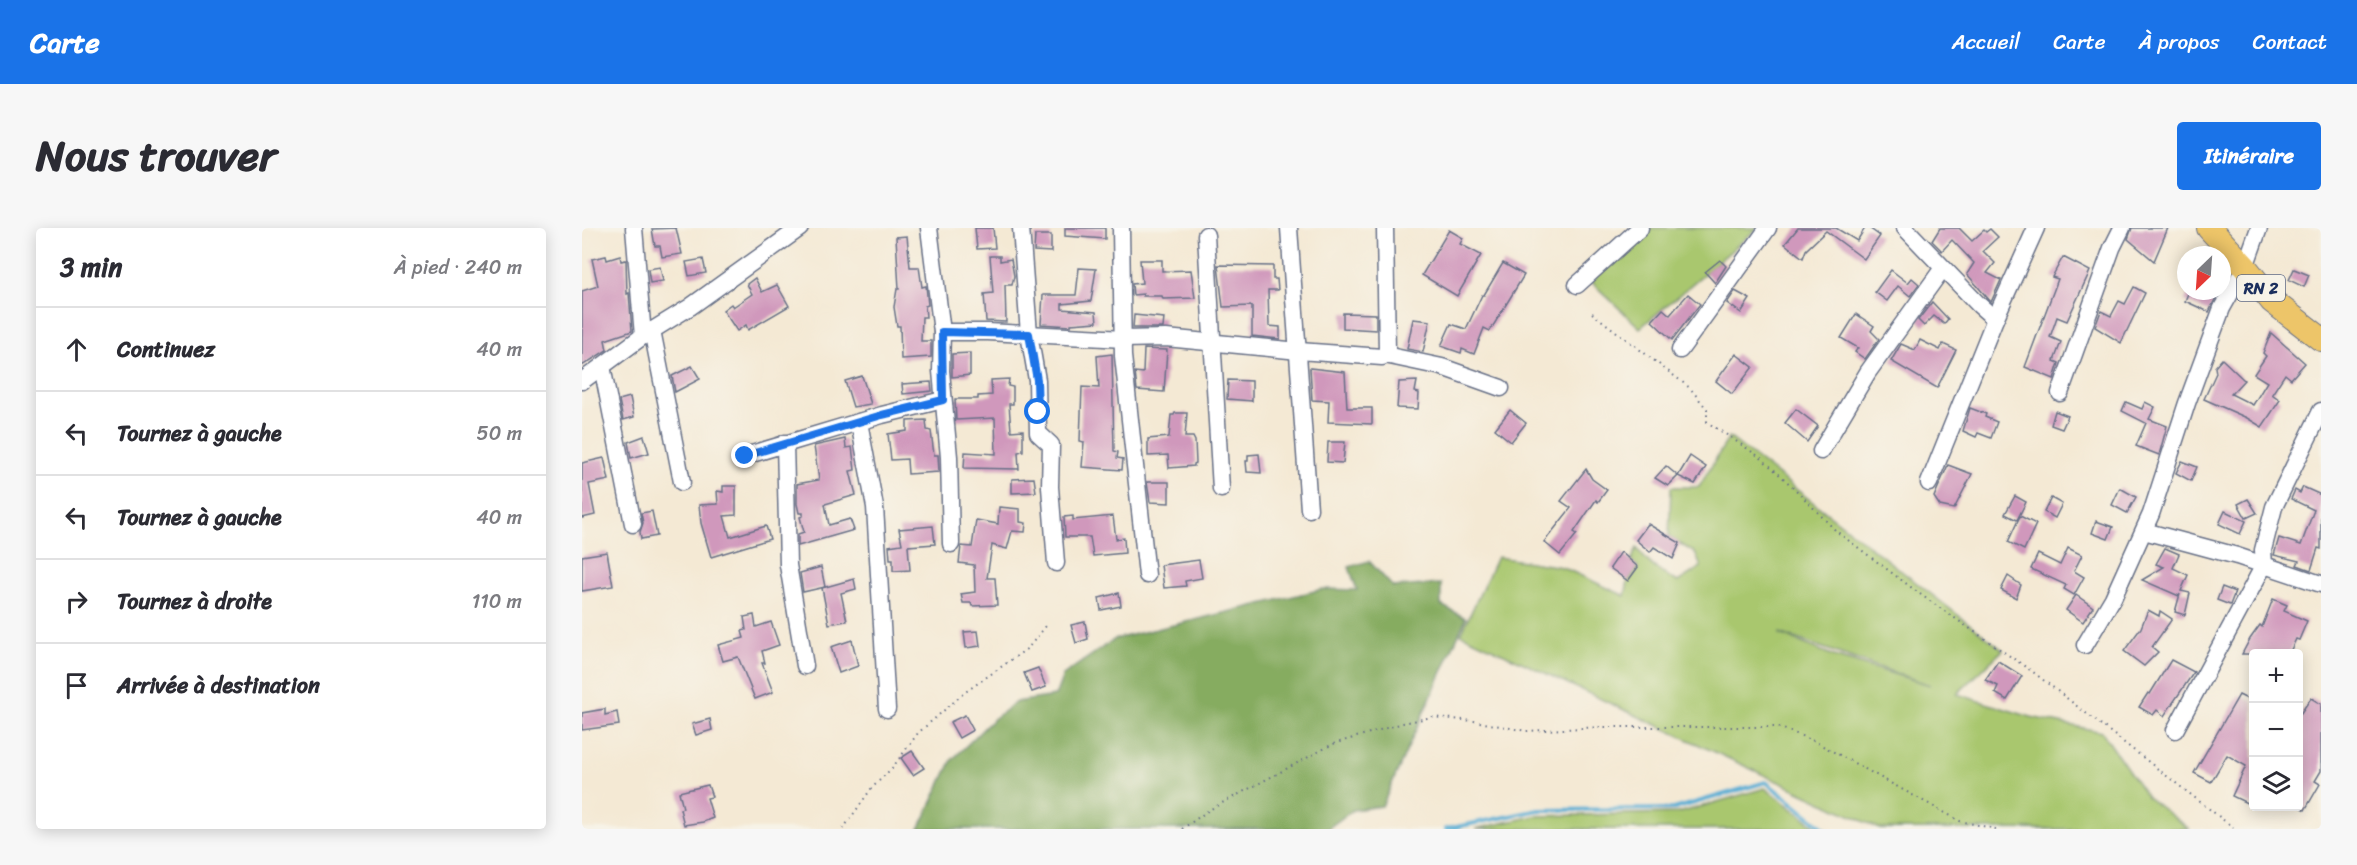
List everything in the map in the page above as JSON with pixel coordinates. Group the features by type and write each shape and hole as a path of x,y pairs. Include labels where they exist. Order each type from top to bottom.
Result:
{"highway":[{"name":"RN 2","path":"2209,228 2245,267 2272,302 2321,339"}],"street":[{"path":"634,228 647,333 682,482"},
{"path":"582,381 647,333 734,276 784,233 800,228"},
{"path":"929,228 942,332 943,400 949,457 951,544"},
{"path":"1021,228 1029,334 1037,380 1038,433 1051,445 1050,487 1056,563"},
{"path":"1121,228 1123,356 1147,575"},
{"path":"1289,228 1309,509"},
{"path":"1385,228 1385,355"},
{"path":"1577,285 1640,228"},
{"path":"1680,350 1768,228"},
{"path":"1905,228 1978,305 1995,319"},
{"path":"1929,483 1995,319 2036,228"},
{"path":"2060,393 2112,248 2122,228"},
{"path":"2085,645 2113,598 2144,531 2222,308 2245,267 2259,228"},
{"path":"1206,235 1210,342 1221,489"},
{"path":"1821,451 1868,372 1943,267"},
{"path":"942,332 1124,339 1166,338 1299,351 1382,357 1385,355 1442,367 1501,388"},
{"path":"602,366 633,524"},
{"path":"745,456 943,400"},
{"path":"2175,730 2264,565 2263,549 2274,507 2321,411"},
{"path":"859,422 875,507 886,709"},
{"path":"785,444 788,565 805,666"},
{"path":"2144,531 2264,565 2321,584"}],"path":[{"path":"1592,313 1690,388 1707,410 1707,422 1760,457 1836,531 1924,597 2033,672 2235,829"},
{"path":"843,829 871,789 893,767 918,733 964,693 1028,648 1046,626"},
{"path":"1182,829 1219,804 1333,744 1403,723 1432,717 1474,721 1526,731 1602,727 1778,727 1812,740 1960,821 1996,829"}],"green space":[{"path":"1644,228 1758,228 1640,328 1586,277"},
{"path":"1729,437 2003,650 1957,694 2031,717 2102,732 2147,797 2189,829 1880,829 1461,634 1497,557 1562,567 1625,596 1628,581 1638,567 1631,561 1637,548 1655,568 1678,582 1701,567 1695,553 1669,537 1671,487 1699,487","holes":["1780,633 1930,685 1834,656"]},
{"path":"1369,561 1393,587 1441,584 1441,605 1466,618 1382,806 1353,810 1327,829 919,829 952,760 991,721 1016,702 1055,696 1063,675 1115,639 1323,589 1357,590 1349,567"},
{"path":"1765,788 1819,829 1475,829 1535,816 1679,813"}],"building":[{"path":"676,228 682,254 662,257 660,246 655,246 652,229"},
{"path":"975,228 993,228 995,248 977,249"},
{"path":"1065,228 1105,228 1105,239 1065,236"},
{"path":"1798,228 1836,228 1857,241 1865,228 1869,228 1880,236 1864,259 1826,231 1806,250 1803,258 1785,244"},
{"path":"1940,228 1959,228 1972,241 1984,230 1986,232 1990,229 1998,237 1983,251 1995,263 1987,273 2001,280 1991,302 1967,274 1974,263 1952,240 1942,251 1932,241"},
{"path":"2132,228 2168,228 2154,261 2128,239"},
{"path":"1449,230 1463,238 1460,244 1481,255 1457,296 1422,275"},
{"path":"1035,235 1051,235 1051,252 1034,251"},
{"path":"907,236 910,267 919,267 922,287 926,286 928,305 925,306 926,317 922,317 921,341 931,341 931,357 901,359 900,326 897,326 894,307 897,289 899,289 896,237"},
{"path":"606,256 607,260 620,256 621,261 626,260 627,294 629,293 632,331 605,340 607,350 582,366 582,291 598,286 592,259"},
{"path":"990,256 1000,256 1000,261 1011,259 1014,276 1012,285 1005,285 1006,322 986,321 984,294 993,293"},
{"path":"2063,257 2090,271 2067,321 2057,317 2050,337 2061,342 2054,361 2059,363 2054,379 2025,367 2058,279 2052,277"},
{"path":"703,259 706,273 689,276 686,262"},
{"path":"1140,260 1162,260 1162,271 1191,270 1195,298 1163,299 1162,296 1133,295 1132,284 1142,283"},
{"path":"1720,260 1726,266 1715,283 1705,272"},
{"path":"1503,263 1524,275 1490,331 1484,328 1474,354 1462,349 1461,353 1441,346 1451,324 1466,329 1482,295"},
{"path":"1218,265 1273,266 1273,279 1277,279 1278,290 1268,290 1269,326 1280,327 1280,339 1252,336 1252,306 1223,307"},
{"path":"660,267 663,281 650,283 648,269"},
{"path":"1079,268 1096,269 1091,301 1062,304 1062,309 1096,312 1097,322 1071,324 1071,326 1041,324 1043,295 1076,295"},
{"path":"2294,269 2309,275 2304,287 2289,280"},
{"path":"1891,270 1908,283 1912,278 1919,284 1910,296 1898,286 1887,301 1875,292"},
{"path":"755,278 762,292 777,285 789,306 748,330 746,325 737,331 723,310 731,304 733,307 752,294 747,284"},
{"path":"2134,287 2145,293 2121,343 2095,327 2101,311 2111,316 2119,301 2125,304"},
{"path":"1735,291 1750,299 1741,313 1727,303"},
{"path":"1688,294 1700,304 1672,340 1652,321 1663,309 1670,315"},
{"path":"2185,300 2215,300 2209,312"},
{"path":"1932,302 1948,319 1944,324 1934,316 1924,326 1918,320"},
{"path":"1343,313 1376,314 1376,330 1343,328"},
{"path":"1856,314 1874,326 1871,331 1879,339 1865,359 1855,352 1858,348 1841,338"},
{"path":"1134,315 1164,318 1163,328 1133,328"},
{"path":"1413,319 1430,321 1423,352 1407,349"},
{"path":"2271,333 2305,363 2291,379 2285,374 2272,394 2280,400 2262,427 2204,399 2216,373 2215,367 2222,359 2244,380 2231,394 2253,405 2267,382 2254,374 2266,356 2263,353"},
{"path":"1920,340 1940,350 1943,344 1956,350 1937,388 1891,361 1901,344 1915,350"},
{"path":"1144,349 1167,350 1164,392 1137,390 1135,372 1143,373"},
{"path":"970,353 970,375 952,377 952,354"},
{"path":"1112,354 1114,451 1118,452 1117,458 1123,459 1122,470 1082,467 1084,442 1080,441 1082,387 1099,388 1097,356"},
{"path":"1736,354 1753,367 1732,394 1716,381"},
{"path":"692,366 700,379 675,392 672,376"},
{"path":"1310,368 1345,372 1347,408 1372,408 1372,424 1328,422 1329,401 1312,400"},
{"path":"862,376 871,404 853,407 845,381"},
{"path":"1009,379 1008,386 1013,387 1013,404 1009,404 1011,431 1023,430 1023,451 1018,452 1019,469 964,468 965,452 996,454 995,418 956,420 955,399 978,399 978,396 992,395 991,380"},
{"path":"1228,380 1252,381 1252,401 1227,399"},
{"path":"1417,381 1415,392 1419,393 1418,409 1397,408 1399,382"},
{"path":"931,382 932,391 903,394 902,384"},
{"path":"630,397 634,417 623,420 619,400"},
{"path":"2126,402 2142,409 2145,402 2155,407 2149,419 2167,426 2159,455 2136,446 2146,423 2122,411"},
{"path":"1970,408 1986,414 1985,417 1997,422 1991,438 1978,433 1976,437 1963,431"},
{"path":"1796,409 1818,426 1807,442 1785,423"},
{"path":"1510,410 1526,423 1511,442 1495,429"},
{"path":"2055,411 2068,416 2062,429 2051,425"},
{"path":"1187,413 1185,437 1193,437 1195,441 1196,463 1194,466 1169,468 1168,455 1148,456 1148,439 1169,437 1171,415"},
{"path":"926,420 927,430 931,431 934,455 938,455 939,472 908,474 907,459 891,460 888,434 907,431 907,421"},
{"path":"644,436 649,453 631,458 628,442"},
{"path":"845,439 846,448 852,447 855,470 850,471 856,495 825,504 829,525 850,519 854,530 798,546 798,534 804,532 800,517 803,513 799,513 797,504 797,484 819,480 814,446"},
{"path":"1328,442 1345,442 1343,463 1327,462"},
{"path":"1259,454 1261,473 1247,472 1248,455"},
{"path":"1690,456 1706,467 1695,484 1678,476"},
{"path":"604,458 609,480 589,484 595,515 582,518 582,463"},
{"path":"2182,461 2197,467 2191,481 2176,473"},
{"path":"1948,465 1972,474 1954,509 1940,506 1934,497"},
{"path":"1666,466 1678,476 1668,486 1655,478"},
{"path":"1586,469 1592,479 1607,490 1598,502 1596,500 1574,532 1577,534 1560,555 1544,542 1571,508 1561,501"},
{"path":"1034,478 1036,492 1012,493 1012,479"},
{"path":"1147,482 1169,482 1169,503 1150,502"},
{"path":"723,486 736,486 736,515 724,516 730,537 766,526 770,539 711,557 701,523 699,505 718,504 717,491 723,492"},
{"path":"2303,487 2321,495 2321,549 2318,548 2311,570 2297,565 2299,561 2274,555 2279,538 2301,545 2314,510 2291,499 2295,490 2300,493"},
{"path":"2120,488 2136,497 2127,513 2112,505"},
{"path":"2015,496 2026,502 2017,520 2005,514"},
{"path":"2051,498 2062,504 2055,518 2044,512"},
{"path":"2248,499 2257,513 2246,518 2238,504"},
{"path":"999,507 1020,509 1020,522 1026,523 1025,532 1012,531 1007,549 992,545 987,578 995,578 997,605 972,606 971,603 963,603 961,594 975,592 974,565 959,563 961,546 972,547 976,520 998,524"},
{"path":"652,511 657,536 641,539 640,532 643,523 641,513"},
{"path":"2225,511 2246,521 2240,534 2219,524"},
{"path":"1073,516 1073,520 1113,516 1116,539 1124,538 1125,553 1093,556 1090,537 1065,537 1064,517"},
{"path":"2020,516 2036,524 2024,550 2008,542"},
{"path":"2096,521 2113,527 2108,539 2092,533"},
{"path":"1648,524 1680,543 1673,559 1654,547 1650,552 1636,540"},
{"path":"933,526 935,544 908,546 910,570 893,571 893,559 890,559 889,546 902,544 899,529"},
{"path":"2068,548 2082,555 2074,571 2084,577 2074,595 2064,589 2066,585 2031,569 2038,554 2060,565"},
{"path":"2165,548 2179,554 2173,568 2188,575 2181,591 2190,593 2185,615 2175,612 2180,594 2179,596 2142,580 2164,567 2156,564"},
{"path":"607,552 613,586 582,591 582,556"},
{"path":"1621,552 1638,567 1628,581 1610,568"},
{"path":"1199,560 1202,578 1185,581 1186,586 1164,588 1161,565"},
{"path":"821,567 825,587 803,592 800,573"},
{"path":"2008,576 2021,585 2016,598 2001,590"},
{"path":"854,579 856,589 841,593 847,621 829,624 822,588"},
{"path":"2222,587 2235,592 2230,605 2217,600"},
{"path":"1119,593 1121,606 1101,610 1099,598"},
{"path":"2076,595 2093,607 2083,622 2066,610"},
{"path":"2273,599 2287,605 2284,611 2307,621 2299,640 2296,639 2291,649 2249,649 2249,654 2242,654 2260,625 2262,627"},
{"path":"2148,610 2159,616 2160,611 2172,619 2152,647 2158,652 2144,666 2124,651 2141,628"},
{"path":"754,615 756,627 771,622 779,645 762,651 765,663 762,663 773,692 755,699 738,657 723,661 718,645 744,638 742,631 746,630 744,617"},
{"path":"1085,622 1088,639 1076,643 1071,625"},
{"path":"978,631 980,646 966,648 964,632"},
{"path":"852,640 858,666 839,673 831,647"},
{"path":"2171,660 2194,672 2164,716 2157,710 2153,715 2139,707"},
{"path":"1998,661 2022,676 2007,700 1995,693 1998,686 1985,680"},
{"path":"1038,668 1046,687 1032,692 1024,673"},
{"path":"2239,695 2249,700 2249,804 2232,796 2246,766 2227,755 2211,782 2194,773"},
{"path":"2311,698 2321,704 2321,771 2315,781 2320,784 2305,810 2303,809 2303,710"},
{"path":"605,709 605,715 617,712 619,725 582,730 582,713"},
{"path":"965,715 973,730 959,738 950,722"},
{"path":"710,719 712,730 696,735 692,724"},
{"path":"912,751 924,768 913,775 901,758"},
{"path":"708,785 712,797 707,798 713,818 684,825 679,792"}],"waterway":[{"path":"1446,829 1539,810 1674,809 1766,782 1825,829"}],"route":[{"path":"745,456 882,415 943,400 942,332 1029,334 1037,380 1038,412"}]}
